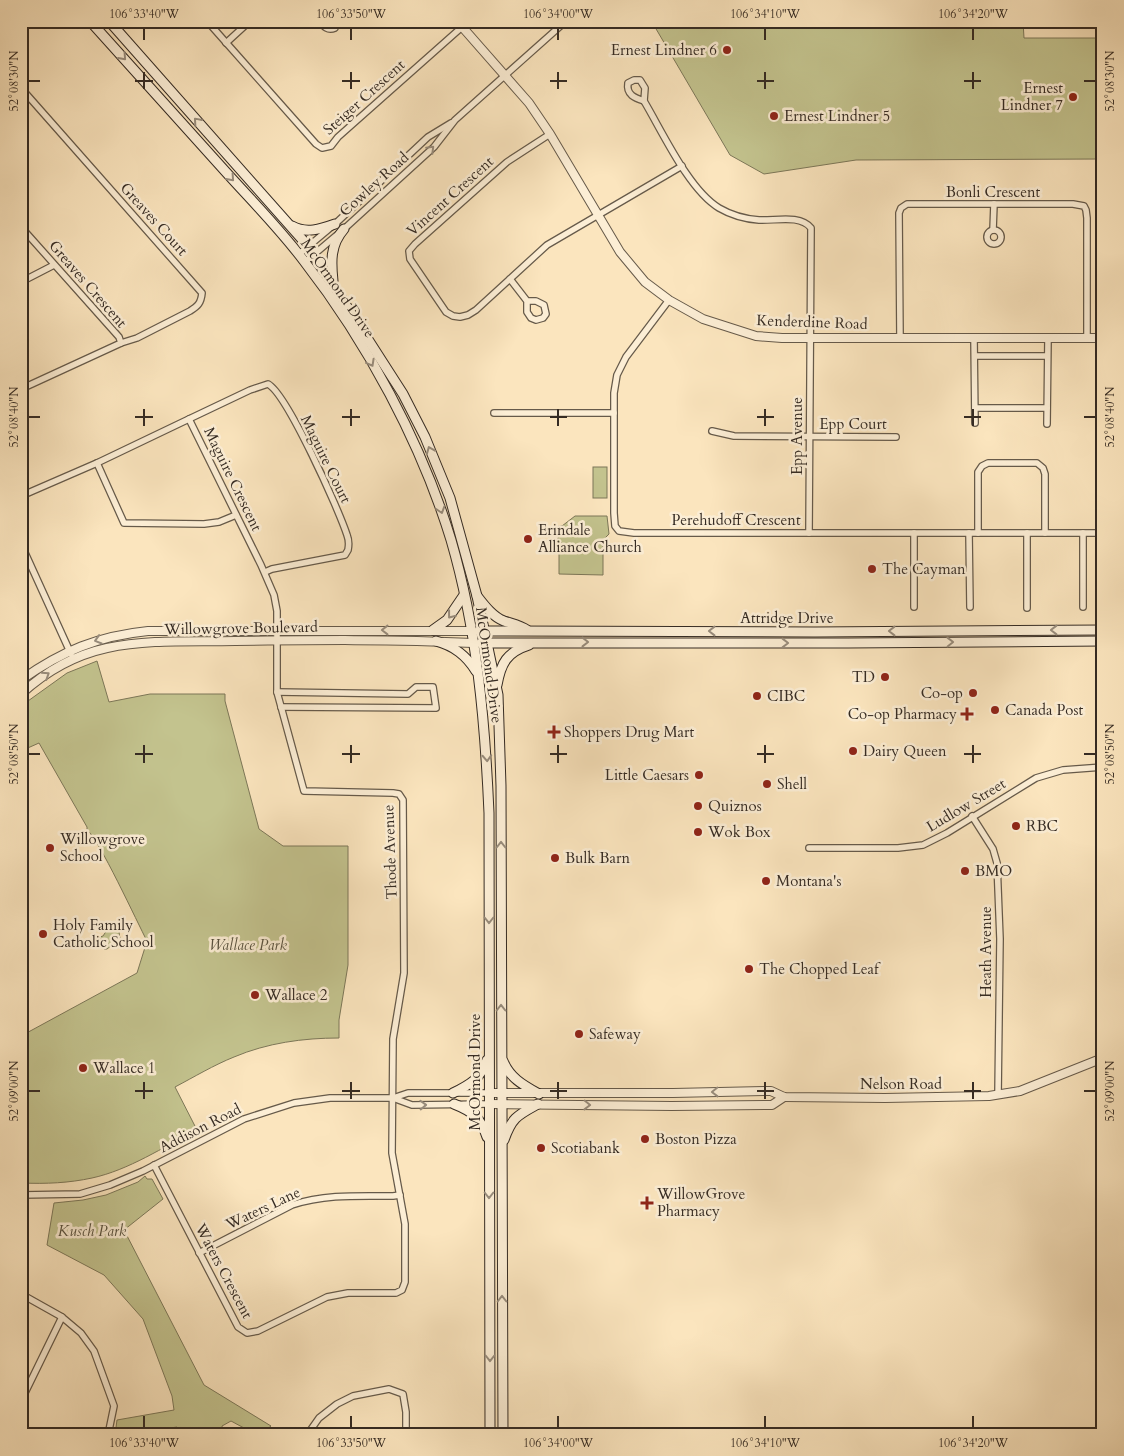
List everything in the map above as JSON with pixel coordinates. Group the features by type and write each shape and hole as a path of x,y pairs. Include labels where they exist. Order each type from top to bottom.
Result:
{"main road":[{"name":"McOrmond Drive","path":"90,21 302,258 325,289 360,343 392,400 438,502 451,542 472,631 486,744 489,813 490,1435"},
{"name":"McOrmond Drive","path":"109,21 308,246 403,394 425,437 450,498 477,596 498,695 501,786 503,1435"},
{"path":"288,224 300,230 320,229 335,224"},
{"path":"333,284 331,253 344,229"},
{"path":"433,630 452,615 464,595"},
{"path":"477,596 487,608 502,620 527,630"},
{"name":"Attridge Drive","path":"472,631 815,632 1103,630"},
{"path":"436,641 458,650 470,662 478,675"},
{"name":"Attridge Drive","path":"473,643 1103,641"},
{"path":"498,695 497,684 500,668 508,657 522,647 536,642"},
{"path":"489,869 500,889"},
{"path":"501,1056 507,1071 512,1077 538,1094"},
{"path":"454,1093 474,1081 482,1073 488,1058"},
{"path":"454,1104 467,1109 482,1122 489,1147"},
{"path":"502,1147 510,1124 522,1112 538,1104"}],"street":[{"path":"207,21 226,43 250,21"},
{"path":"321,21 326,28 331,30 335,28 337,21"},
{"name":"Cowley Road","path":"302,258 308,246 335,224 428,137 455,120 566,21"},
{"name":"Steiger Crescent","path":"226,43 316,144 322,148 331,146 338,136 460,24"},
{"name":"Kenderdine Road","path":"460,24 529,103 550,134 620,252 645,282 669,300 703,319 756,336 810,339 1103,338"},
{"name":"Greaves Court","path":"21,88 202,293 202,300 198,306 137,338 121,344"},
{"path":"644,101 682,166"},
{"name":"Cowley Road","path":"302,258 313,254 344,229 434,147 455,120"},
{"name":"Vincent Crescent","path":"550,134 507,162 409,251 410,259 446,312 453,316 468,315 476,310 547,245 682,166"},
{"name":"Epp Avenue","path":"682,166 693,184 709,201 733,215 759,220 798,220 807,223 809,226 809,533"},
{"name":"Bonli Crescent","path":"900,338 899,213 901,208 907,204 1073,204 1084,206 1087,218 1086,338"},
{"path":"993,230 994,204"},
{"name":"Greaves Crescent","path":"21,227 119,337 121,344 21,389"},
{"path":"21,282 54,264"},
{"path":"510,279 527,300"},
{"name":"Perehudoff Crescent","path":"669,300 626,357 617,375 614,393 614,522 619,531 634,533 1103,532"},
{"path":"974,338 975,424"},
{"path":"1048,338 1048,424"},
{"path":"975,356 1048,356"},
{"name":"Maguire Court","path":"189,419 250,390 268,384 285,406 321,472 348,536 348,550 344,555 264,572"},
{"path":"975,408 1048,408"},
{"path":"494,413 614,412"},
{"name":"Maguire Crescent","path":"21,496 97,463 189,419 274,595 277,611 277,641"},
{"name":"Epp Court","path":"712,431 734,436 896,436"},
{"path":"97,463 124,523 204,524 218,522 236,515"},
{"path":"978,533 978,472 982,466 988,463 1037,463 1043,468 1045,474 1046,533"},
{"path":"1083,532 1083,608"},
{"path":"914,533 914,607"},
{"path":"969,533 970,607"},
{"path":"1027,533 1027,608"},
{"path":"21,544 74,659"},
{"name":"Willowgrove Boulevard","path":"21,680 40,666 70,650 110,636 148,631 472,631"},
{"name":"Willowgrove Boulevard","path":"21,694 44,676 74,659 107,648 132,644 277,641 436,641 473,643"},
{"name":"Thode Avenue","path":"277,641 277,692 304,791 393,793 399,794 403,800 404,973 393,1039 393,1098"},
{"path":"277,692 408,694 416,687 433,687 436,708 281,708"},
{"name":"Ludlow Street","path":"809,848 889,848 923,845 947,833 1036,778 1062,770 1103,767"},
{"name":"Heath Avenue","path":"972,816 993,849 997,863 1000,939 998,1095"},
{"name":"Nelson Road","path":"489,1093 771,1091 784,1097 974,1097 1020,1091 1103,1058"},
{"name":"Addison Road","path":"21,1195 66,1195 95,1190 131,1177 244,1119 278,1107 310,1100 330,1098 393,1098 408,1094 489,1093"},
{"name":"Nelson Road","path":"490,1104 772,1105 784,1097"},
{"name":"Addison Road","path":"393,1098 412,1105 490,1104"},
{"name":"Waters Crescent","path":"154,1165 238,1327 247,1333 258,1331 327,1297 348,1293 396,1293 402,1290 405,1282 405,1224 392,1153 393,1098"},
{"name":"Waters Lane","path":"199,1253 292,1205 308,1200 325,1197 400,1195"},
{"path":"21,1294 62,1317 81,1333 94,1351 114,1406 108,1435"},
{"path":"21,1401 62,1317"},
{"path":"307,1435 319,1418 336,1404 353,1396 388,1389 403,1394 406,1412 406,1435"},
{"path":"312,1428 312,1435"}],"green space":[{"path":"1023,21 1024,38 1103,38 1103,159 856,160 764,174 730,155 652,22"},
{"path":"593,467 607,467 607,498 593,498"},
{"path":"575,516 607,516 609,534 603,540 603,575 559,574 559,550 562,550 562,543 558,542 558,532 552,532 552,527 562,526"},
{"name":"Wallace Park","path":"97,661 109,702 150,694 225,694 225,701 259,829 283,846 348,846 348,965 339,1020 339,1038 299,1040 259,1048 227,1060 175,1087 197,1130 133,1164 83,1180 57,1183 22,1183 21,1036 137,973 147,941 100,848 87,830 39,743 21,751 21,706 67,673"},
{"path":"115,927 119,932 120,939 107,949 104,949 100,945 100,937 107,930"},
{"name":"Kusch Park","path":"145,1176 147,1179 152,1179 163,1199 124,1230 204,1385 271,1426 266,1430 265,1435 257,1435 231,1421 222,1426 223,1435 179,1435 177,1427 115,1435 117,1420 174,1410 172,1396 143,1319 104,1275 47,1245 54,1203 106,1195 138,1182"}],"place":[{"name":"Ernest Lindner 6","path":"727,50"},
{"name":"Ernest Lindner 7","path":"1073,97"},
{"name":"Ernest Lindner 5","path":"774,116"},
{"name":"Erindale Alliance Church","path":"528,539"},
{"name":"The Cayman","path":"872,569"},
{"name":"TD","path":"885,677"},
{"name":"Co-op","path":"973,693"},
{"name":"CIBC","path":"757,696"},
{"name":"Canada Post","path":"995,710"},
{"name":"Co-op Pharmacy","path":"967,714"},
{"name":"Shoppers Drug Mart","path":"554,732"},
{"name":"Dairy Queen","path":"853,751"},
{"name":"Little Caesars","path":"699,775"},
{"name":"Shell","path":"767,784"},
{"name":"Quiznos","path":"698,806"},
{"name":"RBC","path":"1016,826"},
{"name":"Wok Box","path":"698,832"},
{"name":"Willowgrove School","path":"50,848"},
{"name":"Bulk Barn","path":"555,858"},
{"name":"BMO","path":"965,871"},
{"name":"Montana's","path":"766,881"},
{"name":"Holy Family Catholic School","path":"43,934"},
{"name":"The Chopped Leaf","path":"749,969"},
{"name":"Wallace 2","path":"255,995"},
{"name":"Safeway","path":"579,1034"},
{"name":"Wallace 1","path":"83,1068"},
{"name":"Boston Pizza","path":"645,1139"},
{"name":"Scotiabank","path":"541,1148"},
{"name":"WillowGrove Pharmacy","path":"647,1203"}]}
